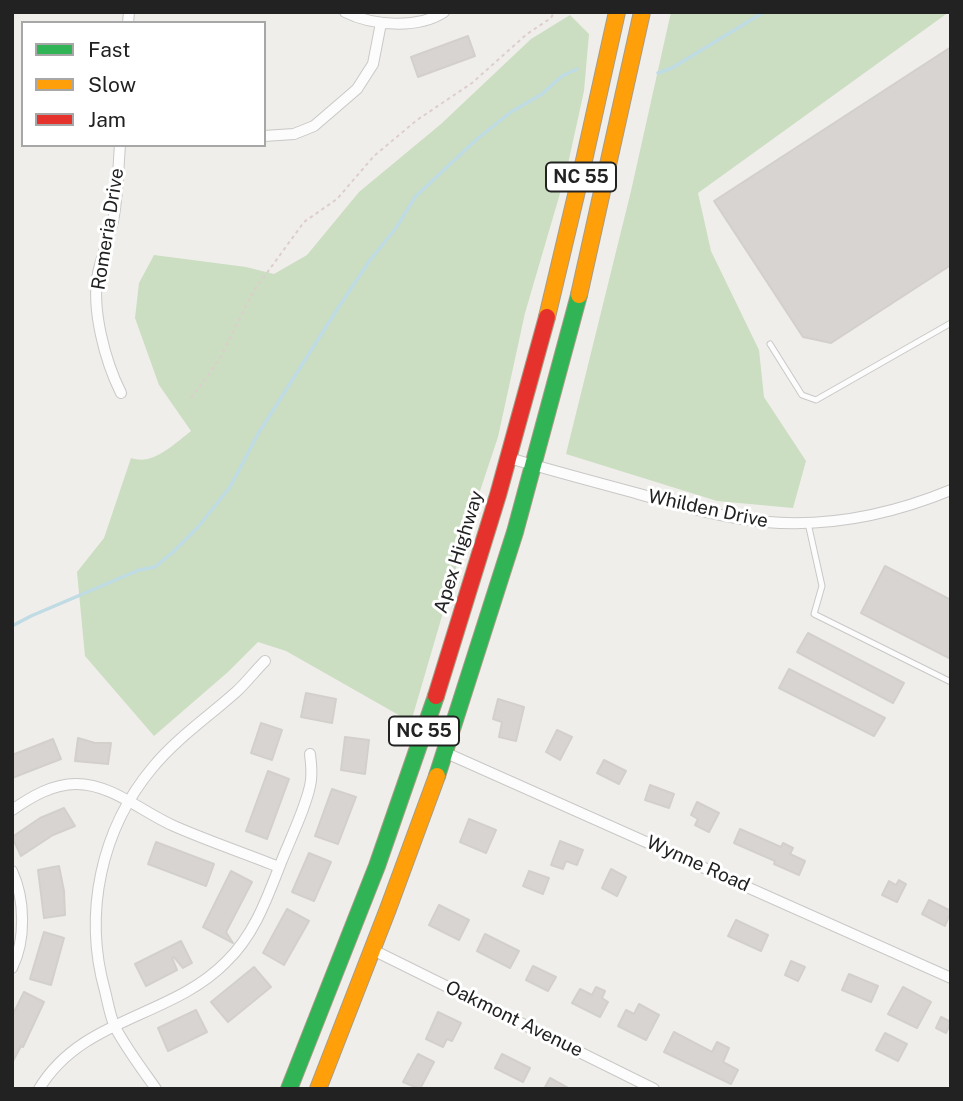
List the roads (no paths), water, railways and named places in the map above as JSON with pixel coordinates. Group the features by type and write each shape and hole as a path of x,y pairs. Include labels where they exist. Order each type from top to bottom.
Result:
{"main road":[{"name":"Apex Highway","path":"289,1089 350,937 450,653 509,458 570,223 617,12"},
{"name":"NC 55","path":"318,1089 373,950 494,602 595,232 627,94 642,12"}],"street":[{"path":"345,12 360,19 381,23 410,23 444,12"},
{"path":"266,136 294,134 314,126 357,89 373,65 381,23"},
{"name":"Romeria Drive","path":"120,147 113,222 96,290 99,322 109,370 121,393"},
{"name":"Whilden Drive","path":"509,458 703,512 755,521 808,523 876,514 927,500 951,490"},
{"path":"156,1089 114,1025 101,979 95,945 98,882 108,846 127,801 154,766 190,730 237,691 265,661"},
{"name":"Wynne Road","path":"444,752 951,978"},
{"path":"39,1089 70,1052 96,1033 181,995 204,981 225,964 246,940 260,915 311,781 310,754"},
{"path":"12,810 40,792 76,784 103,789 171,825 279,867"},
{"path":"12,871 21,904 21,932 17,959 12,968"},
{"name":"Oakmont Avenue","path":"373,950 654,1089"}],"lane":[{"path":"770,344 802,395 816,400 951,323"},
{"path":"808,523 822,586 814,614 951,682"}],"waterway":[{"path":"658,73 672,68 764,12"},
{"path":"12,626 139,570 155,567 173,552 198,527 230,487 258,434 338,308 415,197 477,139 511,112 542,94 562,76 577,69"}]}
